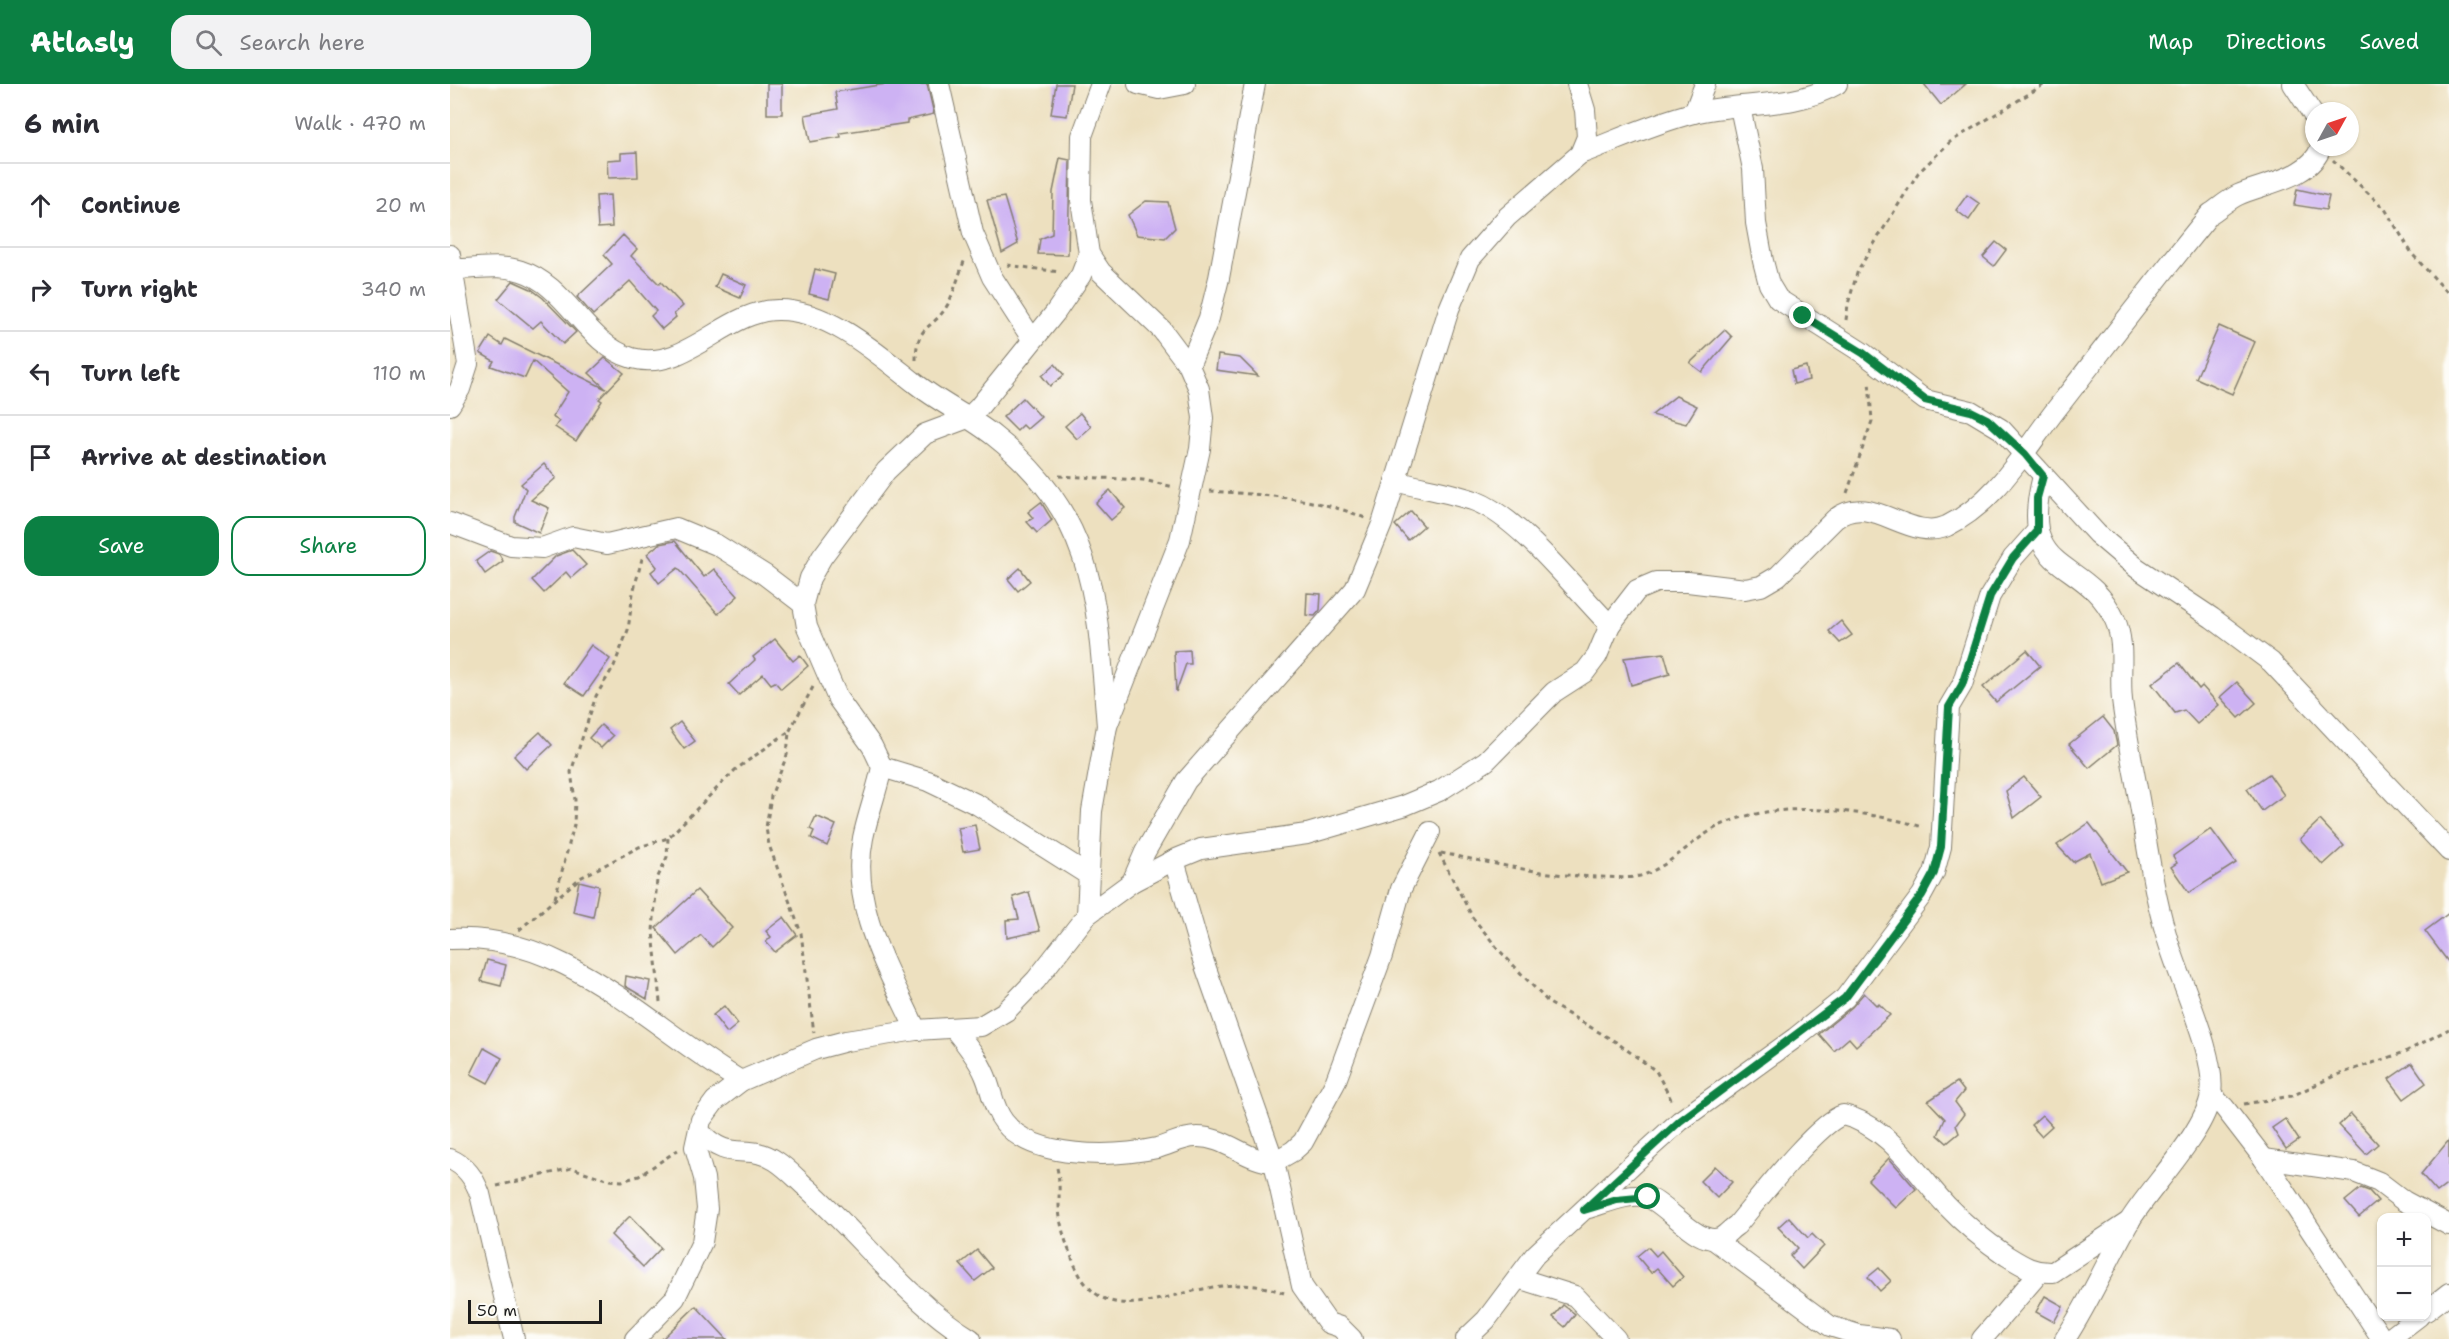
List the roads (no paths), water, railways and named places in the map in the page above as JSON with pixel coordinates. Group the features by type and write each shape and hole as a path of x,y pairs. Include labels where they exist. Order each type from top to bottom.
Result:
{"street":[{"path":"939,84 981,251 992,277 1032,339"},
{"path":"1088,915 1087,874 1092,811 1107,726 1180,540 1203,418 1199,389 1190,366 1162,330 1101,272 1089,254 1081,200 1082,136 1101,84"},
{"path":"1138,84 1159,89 1185,84"},
{"path":"1190,366 1209,318 1219,278 1255,84"},
{"path":"1577,84 1585,110 1587,137 1580,154"},
{"path":"1694,113 1705,84"},
{"path":"1132,882 1145,852 1186,781 1355,589 1382,524 1449,309 1470,259 1507,217 1580,154 1694,113 1781,104 1820,94 1837,84"},
{"path":"2293,84 2305,102"},
{"path":"1740,107 1753,169 1756,223 1769,284 1778,299 1789,309 1863,353 1925,400 1971,411 1987,419 2025,454 2084,523 2137,568 2212,618 2271,662 2449,851"},
{"path":"634,1339 675,1298 702,1242 707,1209 704,1178 695,1147 701,1120 716,1101 741,1081 816,1049 916,1030 955,1030 981,1026 1006,1011 1036,980 1088,915 1132,882 1174,860 1201,849 1308,834 1402,806 1439,791 1486,761 1554,692 1585,672 1597,656 1610,625 1637,590 1656,582 1688,582 1745,589 1761,586 1778,576 1843,512 1871,511 1916,528 1930,530 1946,526 1981,503 2025,454 2045,424 2210,214 2236,196 2306,169 2317,156"},
{"path":"916,1030 870,929 862,891 862,840 882,767 872,746 838,699 807,627 802,604 810,578 822,557 886,471 925,434 968,418 1055,313 1081,275 1089,254"},
{"path":"450,405 460,389 468,364 451,264 522,271 548,286 609,346 633,358 661,359 688,348 746,318 778,309 829,324 859,340 940,403 994,435 1036,475 1058,503 1077,537 1090,576 1100,624 1107,726"},
{"path":"2043,476 2037,498 2037,531 2044,549 2106,602 2121,639 2122,700 2150,860 2166,934 2211,1068 2217,1101 2264,1159 2382,1339"},
{"path":"1395,481 1476,502 1499,515 1518,529 1610,625"},
{"path":"450,523 511,546 542,548 573,537 607,544 648,536 662,529 676,528 690,532 765,575 802,604"},
{"path":"1466,1339 1486,1320 1535,1255 1680,1121 1845,998 1922,895 1934,873 1943,833 1949,707 1962,685 1990,596 2013,558 2037,531"},
{"path":"882,767 928,781 978,805 1087,874"},
{"path":"955,1030 978,1059 994,1105 1005,1123 1033,1143 1056,1151 1128,1153 1194,1137 1209,1137 1251,1157 1274,1162 1293,1152 1310,1132 1335,1083 1382,956 1401,889 1430,831"},
{"path":"1174,860 1202,957 1274,1162 1302,1286 1328,1323 1342,1335"},
{"path":"450,939 507,942 552,959 612,990 706,1060 741,1081"},
{"path":"2065,1339 2088,1304 2130,1221 2217,1101"},
{"path":"1713,1239 1722,1237 1737,1225 1814,1136 1830,1121 1844,1115 1869,1125 1906,1158 1947,1206 1995,1248 2024,1267 2039,1273 2053,1272 2130,1221"},
{"path":"699,1131 710,1143 724,1151 753,1152 776,1160 843,1220 930,1311 971,1339"},
{"path":"450,1159 463,1166 477,1187 514,1339"},
{"path":"2264,1159 2354,1172 2379,1182 2404,1201 2449,1225"},
{"path":"1584,1210 1617,1200 1648,1197 1687,1227 1713,1239 1830,1326 1858,1337 1890,1339"},
{"path":"1982,1339 2039,1273"},
{"path":"1518,1278 1575,1296 1616,1339"},
{"path":"2431,1308 2449,1293"},
{"path":"2389,1339 2414,1321"}]}
